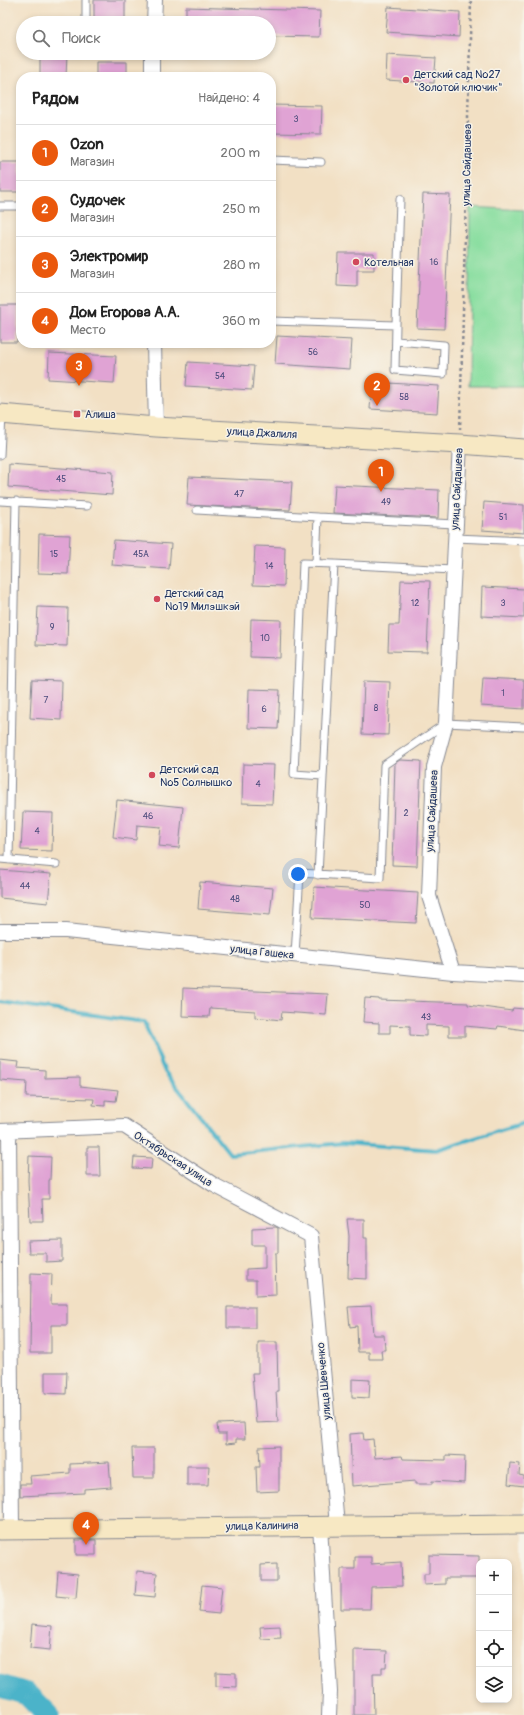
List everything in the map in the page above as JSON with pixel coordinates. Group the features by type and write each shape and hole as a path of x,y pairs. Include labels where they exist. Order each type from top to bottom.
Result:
{"main road":[{"name":"улица Джалиля","path":"1,414 156,427 460,444 524,450"},
{"name":"улица Калинина","path":"6,1530 328,1525 524,1524"}],"street":[{"path":"154,16 155,0"},
{"path":"152,60 152,72"},
{"path":"154,348 156,427"},
{"name":"улица Сайдашева","path":"453,972 428,896 434,767 446,723 460,444"},
{"name":"улица Гашека","path":"0,931 66,931 453,972 524,976"},
{"name":"Октябрьская улица","path":"5,1131 124,1126 214,1185 311,1236"},
{"path":"5,1131 6,1530"},
{"name":"улица Шевченко","path":"311,1236 328,1525 330,1692 328,1715"}],"lane":[{"path":"86,0 86,16"},
{"path":"276,160 321,162"},
{"path":"396,341 444,345 442,374 395,370 400,199"},
{"path":"0,206 16,206"},
{"path":"276,321 396,325"},
{"path":"0,455 1,414"},
{"path":"0,501 87,506"},
{"path":"10,860 16,501"},
{"path":"197,510 455,524"},
{"path":"316,563 318,517"},
{"path":"455,538 524,541"},
{"path":"323,776 294,774 303,562 453,570"},
{"path":"318,875 334,564"},
{"path":"295,955 300,874 380,878 384,765 446,723 524,727"},
{"path":"0,859 56,864"}],"path":[{"name":"улица Сайдашева","path":"460,444 470,0"}],"green space":[{"path":"470,207 524,210 524,386 468,386"}],"building":[{"path":"94,0 125,0 125,16 94,16"},
{"path":"186,7 320,11 319,37 276,36 276,16 186,16"},
{"path":"388,7 460,12 459,37 386,32"},
{"path":"387,55 436,58 434,83 386,80"},
{"path":"40,60 67,60 66,72 40,72"},
{"path":"96,62 127,62 127,72 96,72"},
{"path":"276,105 322,106 321,134 276,133"},
{"path":"0,162 16,162 16,192 0,192"},
{"path":"423,194 450,195 444,329 417,328"},
{"name":"Котельная","path":"338,253 374,253 374,270 357,270 357,287 337,286"},
{"path":"0,305 16,305 16,342 0,342"},
{"path":"277,336 352,340 350,369 275,364"},
{"path":"49,353 116,356 114,383 48,379"},
{"path":"188,362 254,366 252,390 186,386"},
{"path":"372,382 439,386 437,413 370,409"},
{"path":"9,464 113,472 112,495 8,487"},
{"path":"189,477 292,482 290,510 187,505"},
{"path":"335,485 439,490 438,518 333,513"},
{"path":"484,502 524,505 524,533 482,530"},
{"path":"39,534 70,535 68,574 38,573"},
{"path":"114,540 171,544 169,569 112,565"},
{"path":"255,546 285,547 284,586 253,585"},
{"path":"401,580 430,581 427,652 388,651 389,625 399,625"},
{"path":"482,587 524,589 524,618 481,616"},
{"path":"38,607 68,608 67,646 36,645"},
{"path":"251,619 281,620 280,658 250,657"},
{"path":"483,678 524,680 524,709 481,706"},
{"path":"32,680 62,681 61,720 30,718"},
{"path":"364,681 390,682 388,735 362,734"},
{"path":"249,689 280,690 278,729 248,728"},
{"path":"400,760 421,761 417,866 392,865 395,763"},
{"path":"243,764 274,765 272,804 242,803"},
{"path":"117,800 183,807 179,848 159,846 161,827 137,825 136,840 113,837"},
{"path":"23,812 53,813 52,851 21,850"},
{"path":"0,870 51,874 48,903 0,898"},
{"path":"200,882 273,888 270,915 198,909"},
{"path":"314,887 418,893 416,923 312,918"},
{"path":"183,988 328,994 326,1015 282,1012 281,1020 255,1017 255,1011 210,1008 209,1017 182,1016"},
{"path":"365,998 379,1000 468,1003 468,1005 512,1011 513,1008 524,1009 524,1030 498,1026 497,1029 465,1026 465,1036 449,1036 449,1026 426,1025 426,1036 410,1035 410,1026 390,1025 390,1033 379,1033 379,1023 363,1022"},
{"path":"0,1060 18,1062 17,1068 45,1070 45,1078 80,1077 80,1086 118,1090 116,1101 105,1100 105,1106 93,1105 94,1099 26,1097 27,1082 0,1080"},
{"path":"87,1147 99,1147 100,1176 87,1176"},
{"path":"29,1156 51,1157 49,1199 42,1199 43,1221 30,1221 28,1180"},
{"path":"134,1157 152,1158 151,1169 133,1168"},
{"path":"347,1219 364,1219 364,1238 367,1238 367,1279 348,1278 349,1236"},
{"path":"252,1228 278,1228 278,1253 275,1253 276,1295 256,1296 256,1280 246,1280 246,1269 265,1268 265,1245 252,1245"},
{"path":"62,1240 62,1261 46,1262 46,1253 29,1253 28,1241"},
{"path":"31,1273 52,1274 51,1304 67,1304 67,1325 51,1325 51,1353 30,1353"},
{"path":"371,1306 373,1335 384,1335 385,1350 381,1350 382,1359 369,1359 369,1352 358,1352 357,1326 350,1327 348,1307"},
{"path":"227,1307 255,1307 255,1328 227,1328"},
{"path":"258,1342 277,1342 278,1391 276,1391 278,1422 256,1423 252,1373 258,1373"},
{"path":"45,1372 67,1372 66,1394 45,1393"},
{"path":"352,1379 370,1380 369,1398 352,1397"},
{"path":"244,1423 245,1439 236,1439 236,1443 226,1444 226,1434 218,1434 217,1424"},
{"path":"363,1433 364,1440 373,1439 375,1458 402,1456 403,1459 446,1460 446,1455 465,1456 464,1483 432,1481 432,1484 415,1484 415,1481 352,1486 350,1434"},
{"path":"279,1446 279,1491 257,1492 256,1467 260,1467 259,1447"},
{"path":"132,1448 154,1448 154,1478 133,1478"},
{"path":"109,1462 111,1487 84,1489 84,1493 20,1496 20,1484 31,1484 30,1476 70,1473 70,1464"},
{"path":"510,1463 520,1464 519,1475 524,1476 524,1486 508,1484"},
{"path":"187,1466 209,1466 208,1485 187,1485"},
{"path":"76,1540 96,1540 96,1555 76,1555"},
{"path":"429,1555 479,1556 479,1559 476,1559 476,1578 445,1578 445,1584 424,1585 424,1574 429,1574"},
{"path":"355,1557 371,1557 371,1564 401,1562 402,1586 371,1587 370,1609 341,1609 341,1569 355,1569"},
{"path":"277,1564 277,1581 261,1581 261,1565"},
{"path":"137,1571 157,1573 155,1597 135,1595"},
{"path":"58,1572 78,1574 76,1598 56,1596"},
{"path":"202,1585 222,1587 219,1614 199,1612"},
{"path":"32,1624 52,1626 50,1650 30,1648"},
{"path":"280,1626 281,1638 261,1639 260,1627"},
{"path":"354,1650 387,1651 386,1667 382,1667 382,1674 373,1674 374,1715 354,1715"},
{"path":"216,1672 236,1673 236,1687 216,1686"}],"waterway":[{"path":"0,1002 144,1022 165,1072 230,1154 343,1143 436,1150 524,1123"},
{"path":"0,1686 27,1694 48,1715"}],"place":[{"name":"Детский сад №27 \"Золотой ключик\"","path":"406,80"},
{"name":"Котельная","path":"356,262"},
{"name":"Электромир","path":"79,386"},
{"name":"Судочек","path":"377,406"},
{"name":"Алиша","path":"77,414"},
{"name":"Ozon","path":"381,492"},
{"name":"Детский сад №19 Милэшкэй","path":"157,599"},
{"name":"Детский сад №5 Солнышко","path":"152,775"},
{"name":"Дом Егорова А.А.","path":"86,1545"}]}
